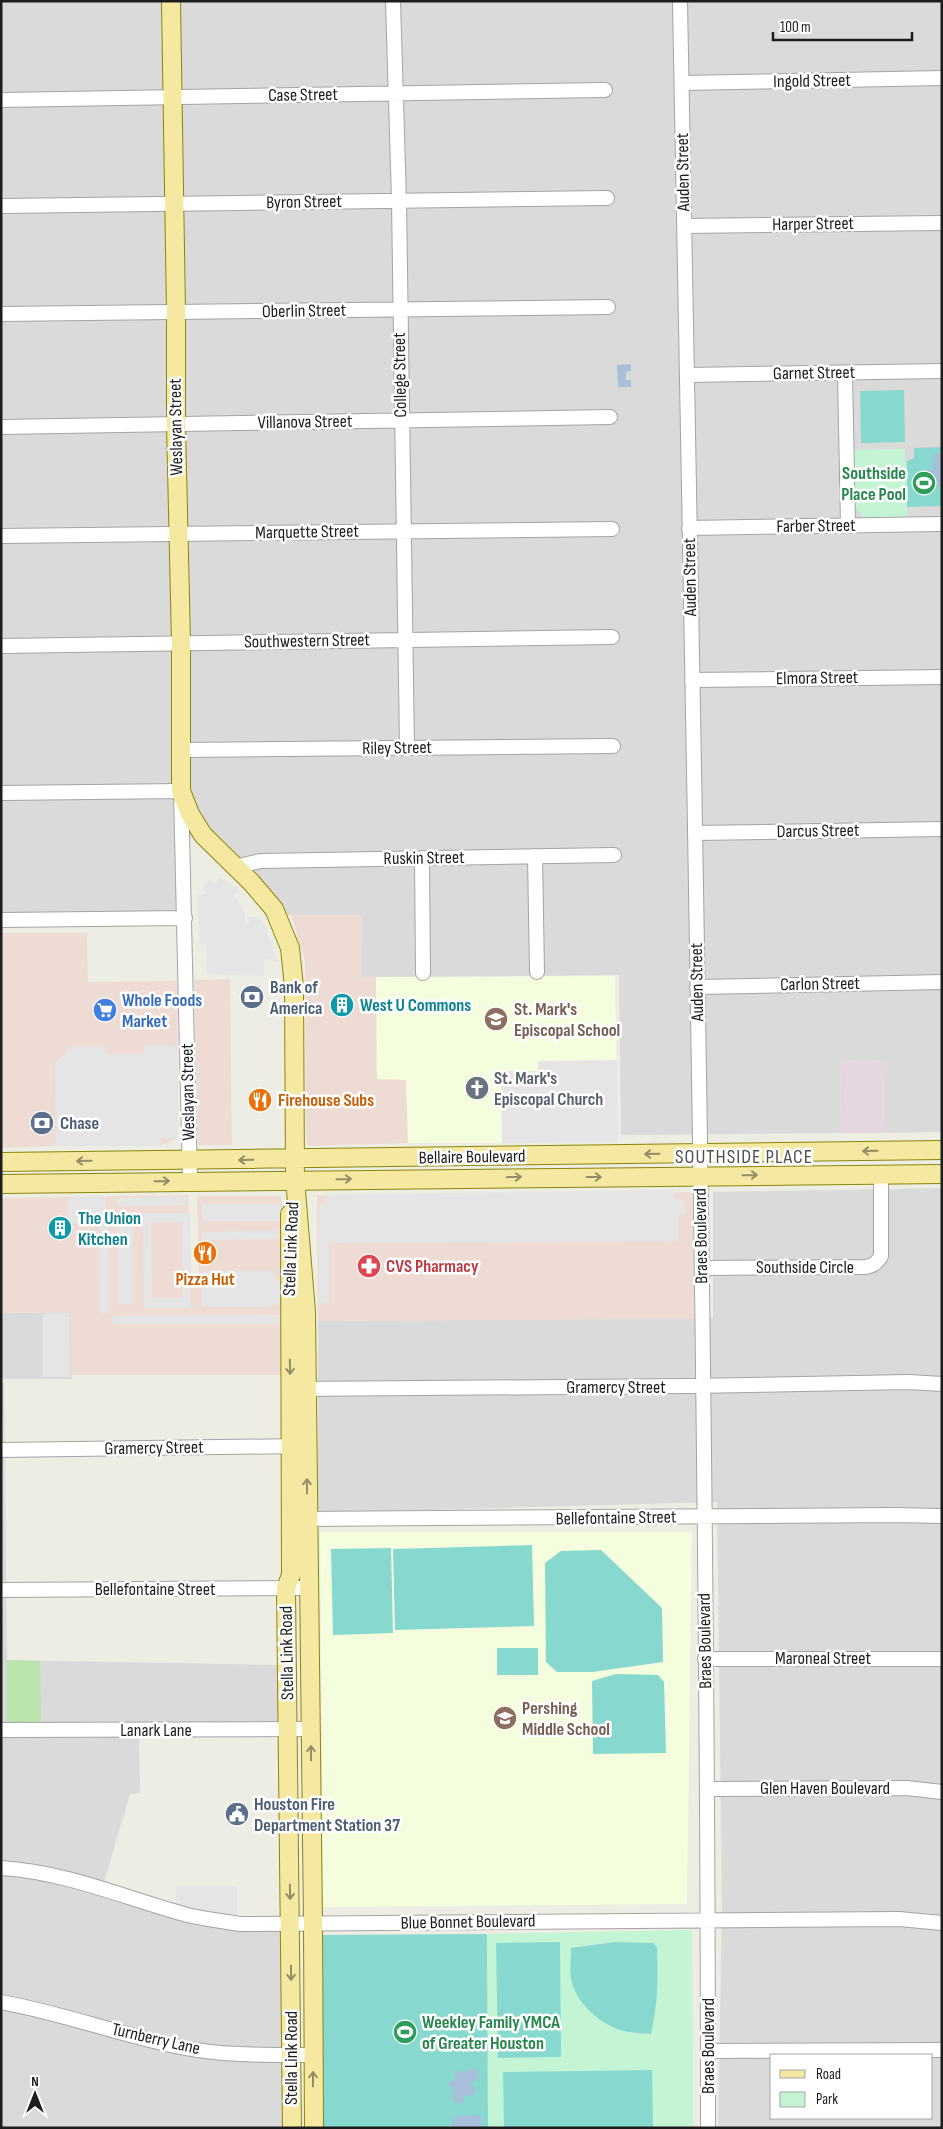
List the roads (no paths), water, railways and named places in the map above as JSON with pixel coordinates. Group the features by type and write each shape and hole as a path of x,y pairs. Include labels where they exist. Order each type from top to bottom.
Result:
{"main road":[{"name":"Weslayan Street","path":"171,1 176,424 181,644 181,790"},
{"name":"Stella Link Road","path":"181,790 190,814 203,835 251,882 274,909 290,948 294,987 295,1179 290,1200 289,1218 297,1312 299,1519 291,1575 286,1588 292,2128"},
{"path":"918,1150 919,1174"},
{"name":"Bellaire Boulevard","path":"1,1162 942,1150"},
{"path":"544,1156 545,1177"},
{"path":"399,1158 399,1178"},
{"name":"Bellaire Boulevard","path":"1,1184 295,1179 942,1174"},
{"name":"Stella Link Road","path":"299,1519 309,1588 314,2128"},
{"path":"289,1791 311,1791"},
{"path":"289,1815 311,1815"},
{"path":"290,1855 311,1855"}],"street":[{"name":"College Street","path":"393,1 399,201 399,310 407,748"},
{"name":"Auden Street","path":"680,1 700,1154"},
{"name":"Ingold Street","path":"682,83 942,78"},
{"name":"Case Street","path":"1,100 605,90"},
{"name":"Byron Street","path":"1,206 606,198"},
{"name":"Harper Street","path":"684,226 942,222"},
{"name":"Oberlin Street","path":"1,314 608,307"},
{"name":"Garnet Street","path":"687,375 942,372"},
{"path":"845,373 848,525"},
{"name":"Villanova Street","path":"1,427 610,417"},
{"name":"Farber Street","path":"690,528 942,524"},
{"name":"Marquette Street","path":"1,536 612,529"},
{"name":"Southwestern Street","path":"1,646 612,636"},
{"name":"Elmora Street","path":"692,680 942,677"},
{"name":"Riley Street","path":"181,750 613,746"},
{"path":"1,793 181,790"},
{"name":"Weslayan Street","path":"181,790 190,1181"},
{"name":"Darcus Street","path":"695,833 942,829"},
{"path":"183,853 190,844 203,835"},
{"name":"Ruskin Street","path":"235,867 260,861 614,855"},
{"path":"535,856 537,972"},
{"path":"422,858 423,973"},
{"path":"1,920 185,918"},
{"name":"Carlon Street","path":"697,986 942,982"},
{"name":"Braes Boulevard","path":"700,1154 707,1789 708,2128"},
{"name":"Southside Circle","path":"702,1268 866,1267 873,1265 878,1262 881,1256 881,1174"},
{"name":"Gramercy Street","path":"298,1389 702,1386 909,1382 942,1384"},
{"name":"Gramercy Street","path":"1,1450 299,1446"},
{"name":"Bellefontaine Street","path":"299,1519 942,1516"},
{"name":"Bellefontaine Street","path":"1,1590 309,1588"},
{"name":"Maroneal Street","path":"705,1658 942,1658"},
{"name":"Lanark Lane","path":"1,1730 310,1729"},
{"name":"Glen Haven Boulevard","path":"707,1789 907,1788 942,1792"},
{"name":"Blue Bonnet Boulevard","path":"1,1868 28,1870 92,1885 188,1915 240,1924 899,1919 942,1923"},
{"name":"Turnberry Lane","path":"1,2002 74,2019 178,2047 232,2054 313,2055"},
{"path":"708,2051 942,2050"}],"place":[{"name":"Southside Place Pool","path":"924,483"},
{"name":"Bank of America","path":"252,997"},
{"name":"West U Commons","path":"342,1005"},
{"name":"Whole Foods Market","path":"105,1010"},
{"name":"St. Mark's Episcopal School","path":"496,1019"},
{"name":"St. Mark's Episcopal Church","path":"477,1088"},
{"name":"Firehouse Subs","path":"260,1100"},
{"name":"Chase","path":"42,1123"},
{"name":"The Union Kitchen","path":"60,1228"},
{"name":"Pizza Hut","path":"205,1253"},
{"name":"CVS Pharmacy","path":"369,1266"},
{"name":"Pershing Middle School","path":"505,1718"},
{"name":"Houston Fire Department Station 37","path":"237,1814"},
{"name":"Weekley Family YMCA of Greater Houston","path":"405,2032"}],"district":[{"name":"SOUTHSIDE PLACE","path":"744,1157"}]}
